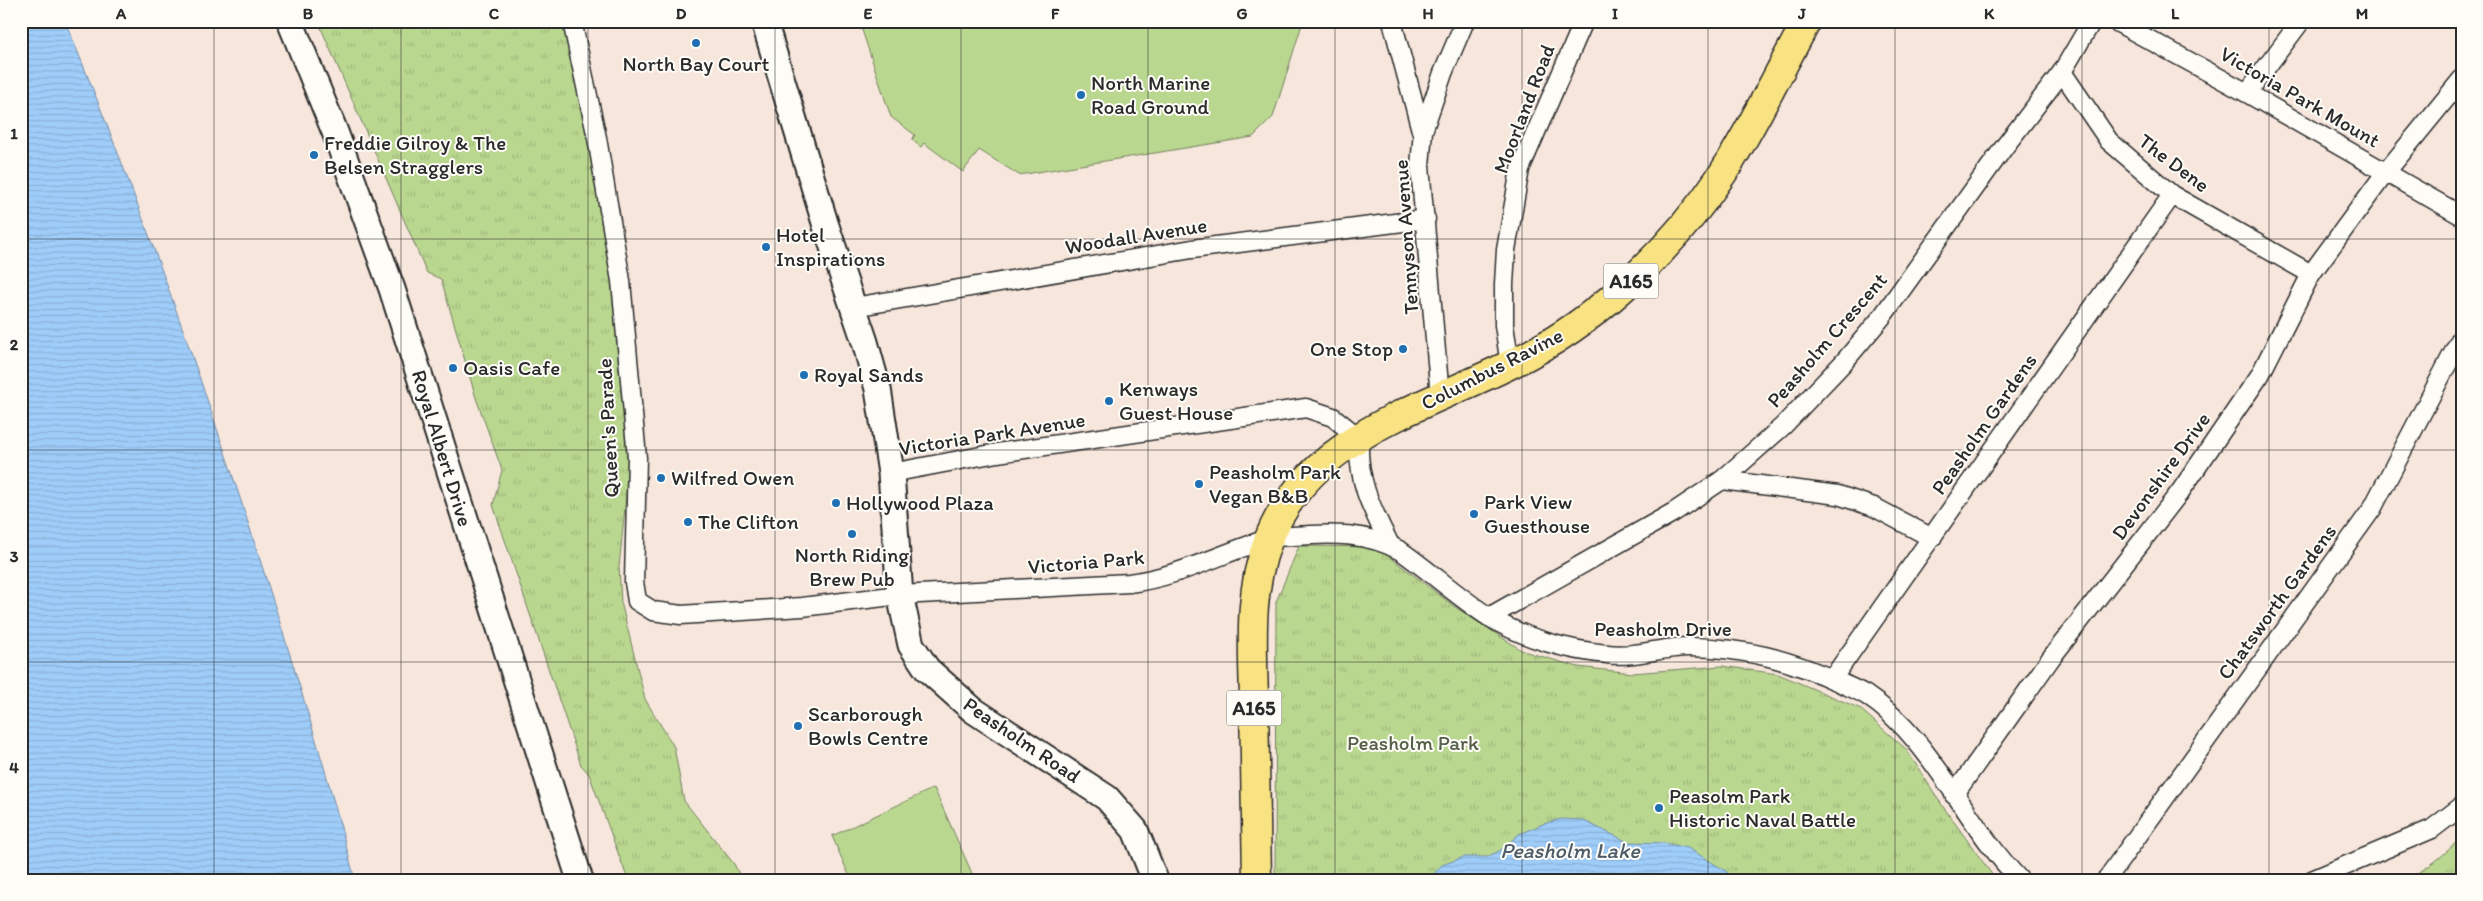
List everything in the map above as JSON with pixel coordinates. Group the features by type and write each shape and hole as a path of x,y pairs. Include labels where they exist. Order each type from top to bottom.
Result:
{"main road":[{"name":"Royal Albert Drive","path":"290,21 335,132 392,289 580,880"},
{"name":"Peasholm Road","path":"764,21 878,389 891,473 900,595 911,645 927,669 973,710 1107,798 1135,830 1155,880"},
{"name":"Columbus Ravine","path":"1359,438 1393,417 1510,365 1540,349 1593,313 1624,287 1679,231 1724,171 1807,21"},
{"name":"A165","path":"1257,880 1252,612 1256,578 1269,538 1287,504 1305,480 1327,459 1359,438"}],"street":[{"name":"Queen's Parade","path":"572,21 597,138 621,281 636,458 633,553 634,582 638,601 652,610 681,615 802,607 900,595"},
{"path":"1392,21 1423,138"},
{"name":"Tennyson Avenue","path":"1440,397 1420,166 1423,131 1442,73 1465,21"},
{"name":"Moorland Road","path":"1510,365 1504,326 1504,284 1506,250 1520,169 1584,21"},
{"name":"Peasholm Crescent","path":"1489,617 1674,512 1722,480 1809,401 1881,318 2005,146 2062,72 2092,21"},
{"name":"Victoria Park Mount","path":"2115,21 2247,93 2462,216"},
{"path":"2247,93 2301,21"},
{"name":"The Dene","path":"2062,72 2109,141 2172,195 2311,274"},
{"name":"Devonshire Drive","path":"1954,795 2051,658 2180,492 2255,383 2311,274 2386,172 2462,79"},
{"name":"Peasholm Gardens","path":"1832,679 2172,195"},
{"name":"Woodall Avenue","path":"854,307 1192,248 1426,219"},
{"name":"Chatsworth Gardens","path":"2106,880 2372,509 2462,336"},
{"name":"Victoria Park Avenue","path":"891,473 977,456 1306,408 1333,417 1359,438"},
{"path":"1359,438 1358,455 1364,488 1390,545"},
{"path":"1722,480 1838,495 1874,507 1932,538"},
{"name":"Peasholm Drive","path":"1269,538 1344,534 1390,545 1418,563 1489,617 1537,639 1608,655 1688,647 1753,653 1784,659 1832,679 1866,695 1898,722 1928,755 1978,830 2020,880"},
{"name":"Victoria Park","path":"900,595 1082,588 1155,580 1269,538"},
{"path":"2312,880 2432,829 2462,806"}],"green space":[{"path":"318,21 567,21 617,281 630,456 619,567 621,602 645,699 674,747 684,801 734,864 742,880 628,880 589,774 581,765 493,505 502,470 476,398 441,279 427,273"},
{"name":"North Marine Road Ground","path":"859,21 1303,21 1273,117 1253,137 1019,175 979,150 963,172 924,143 921,147 912,140 915,135 891,117"},
{"name":"Peasholm Park","path":"1299,546 1377,547 1455,607 1523,651 1578,667 1633,673 1722,666 1778,674 1859,708 1906,749 1944,808 1996,880 1275,880 1276,602"},
{"path":"934,788 975,880 851,880 832,836"},
{"path":"2462,836 2462,880 2403,880 2411,877 2435,861"}],"water":[{"path":"21,21 65,21 94,91 174,304 247,519 314,735 355,880 21,880"},
{"name":"Peasholm Lake","path":"1561,819 1582,820 1628,842 1664,843 1688,848 1726,871 1734,880 1428,880 1442,865 1464,857 1487,857 1501,850 1519,834"}],"place":[{"name":"North Bay Court","path":"696,43"},
{"name":"North Marine Road Ground","path":"1081,95"},
{"name":"Freddie Gilroy & The Belsen Stragglers","path":"314,155"},
{"name":"Hotel Inspirations","path":"766,247"},
{"name":"One Stop","path":"1403,349"},
{"name":"Oasis Cafe","path":"453,368"},
{"name":"Royal Sands","path":"804,375"},
{"name":"Kenways Guest House","path":"1109,401"},
{"name":"Wilfred Owen","path":"661,478"},
{"name":"Peasholm Park Vegan B&B","path":"1199,484"},
{"name":"Hollywood Plaza","path":"836,503"},
{"name":"Park View Guesthouse","path":"1474,514"},
{"name":"The Clifton","path":"688,522"},
{"name":"North Riding Brew Pub","path":"852,534"},
{"name":"Scarborough Bowls Centre","path":"798,726"},
{"name":"Peasolm Park Historic Naval Battle","path":"1659,808"}]}
